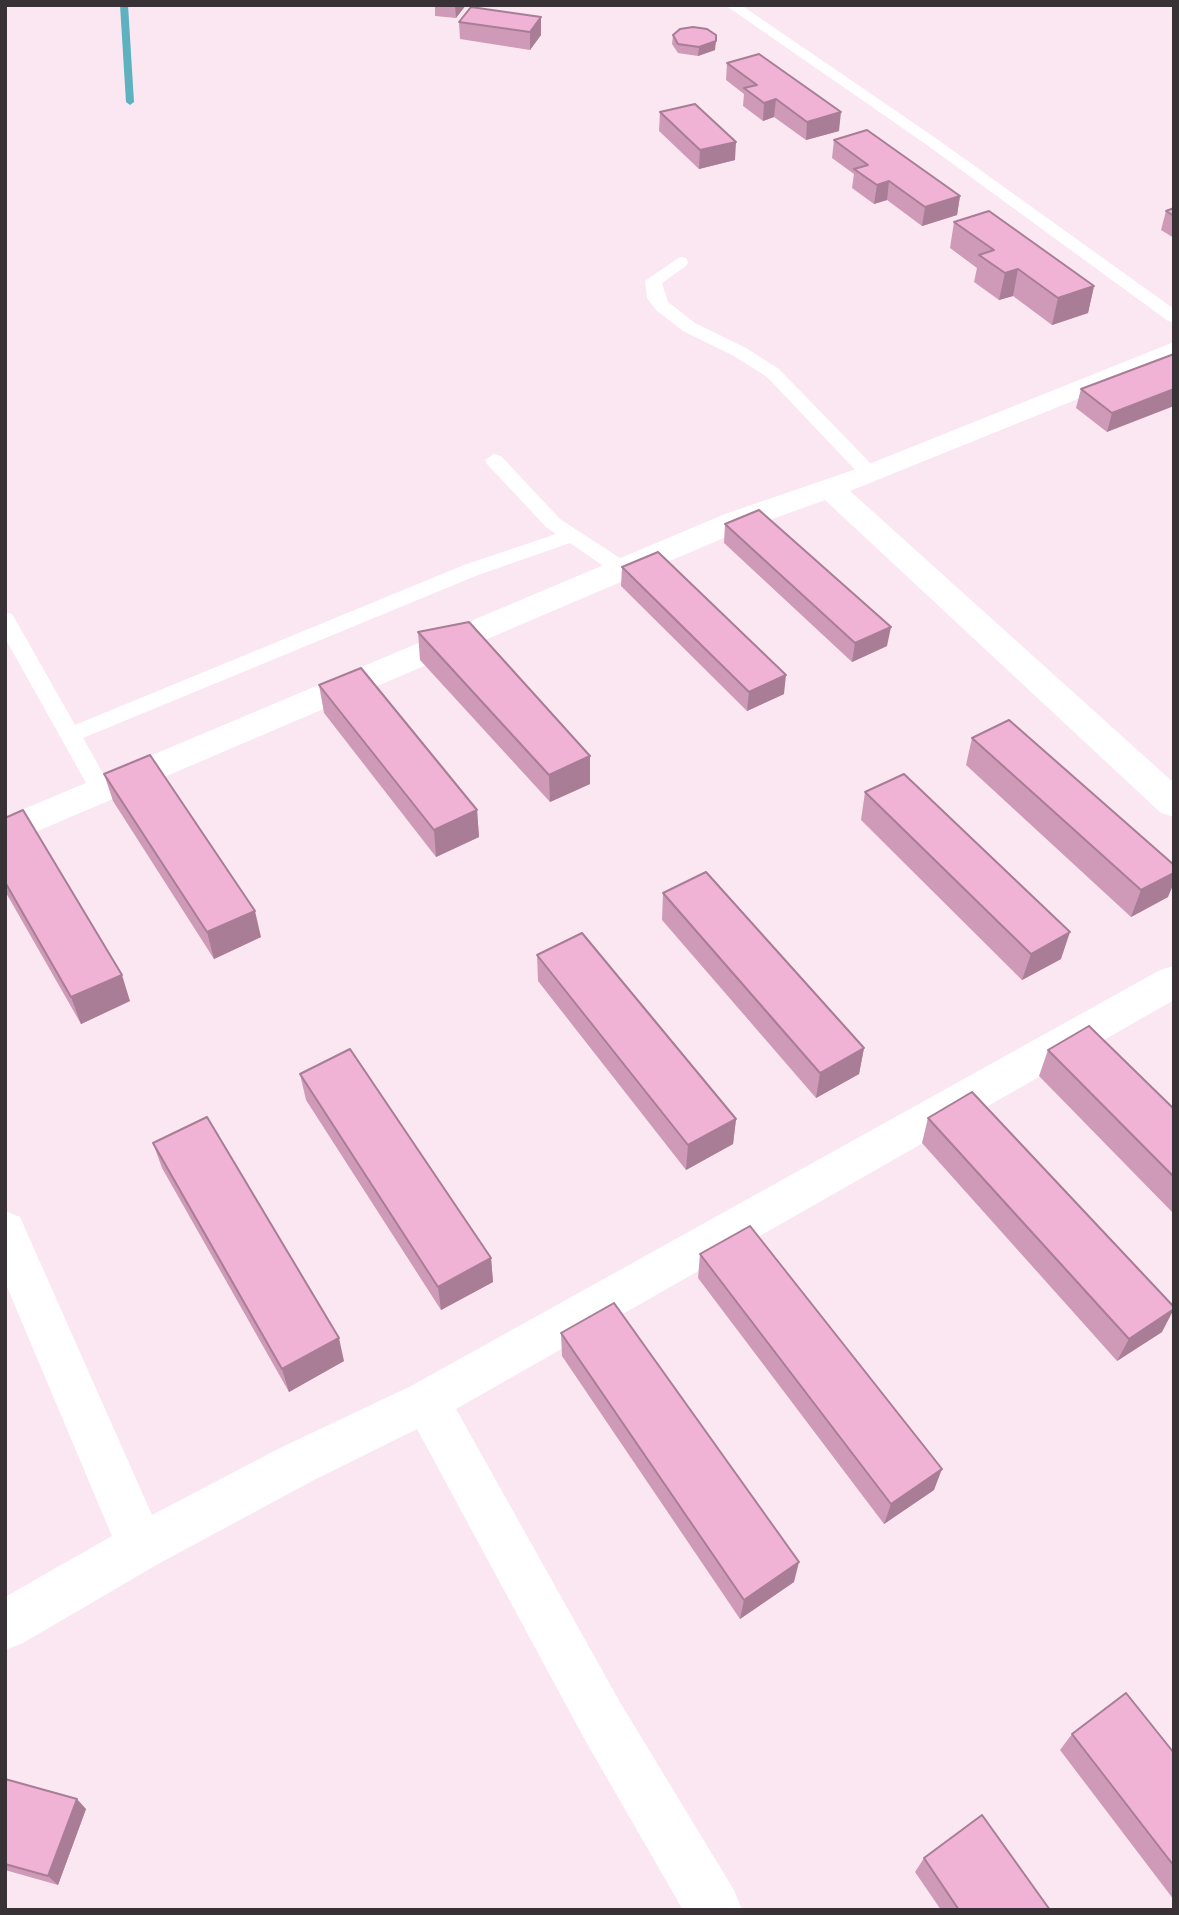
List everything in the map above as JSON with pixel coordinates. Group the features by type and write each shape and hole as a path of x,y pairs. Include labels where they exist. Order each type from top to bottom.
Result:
{"street":[{"path":"5,832 736,522 870,474 1174,351"},
{"path":"829,488 1174,804"},
{"path":"5,1625 141,1547 297,1464 426,1401 1174,981"},
{"path":"5,1230 141,1547"},
{"path":"426,1401 603,1722 715,1910"}],"lane":[{"path":"732,5 932,142 1174,317"},
{"path":"680,262 653,281 656,298 662,306 688,327 740,352 773,373 870,474"},
{"path":"494,460 553,523 622,569"},
{"path":"71,734 471,570 570,536"},
{"path":"5,619 102,791"}],"building":[{"path":"471,7 541,17 530,32 459,22"},
{"path":"680,29 707,29 716,35 716,41 699,47 678,44 673,35"},
{"path":"759,54 841,112 807,122 776,99 764,103 744,88 757,85 727,63"},
{"path":"695,104 736,142 700,150 660,112"},
{"path":"867,130 960,196 925,207 889,181 877,185 854,169 868,165 834,140"},
{"path":"1174,208 1174,216 1166,211"},
{"path":"989,211 1094,286 1058,298 1018,269 1005,273 979,255 994,250 954,222"},
{"path":"1174,354 1174,389 1112,413 1081,389"},
{"path":"759,510 891,627 855,643 725,524"},
{"path":"658,552 786,675 749,692 622,567"},
{"path":"469,622 590,756 549,775 418,632"},
{"path":"361,668 477,810 434,830 319,685"},
{"path":"1009,720 1174,865 1174,873 1141,890 972,738"},
{"path":"150,755 255,911 207,932 104,774"},
{"path":"904,774 1070,932 1031,954 865,792"},
{"path":"23,810 122,975 71,997 5,882 5,818"},
{"path":"706,872 864,1048 820,1073 663,893"},
{"path":"582,933 736,1119 688,1145 537,955"},
{"path":"1089,1026 1174,1109 1174,1177 1048,1050"},
{"path":"350,1049 491,1258 438,1287 300,1074"},
{"path":"972,1092 1174,1309 1129,1339 928,1118"},
{"path":"207,1117 339,1338 282,1369 153,1143"},
{"path":"750,1226 942,1469 891,1504 700,1254"},
{"path":"614,1303 799,1562 744,1600 561,1333"},
{"path":"1126,1693 1174,1753 1174,1866 1072,1734"},
{"path":"5,1779 77,1799 48,1876 5,1864"},
{"path":"982,1815 1050,1910 959,1910 924,1858"}],"waterway":[{"path":"124,5 130,102"}]}
